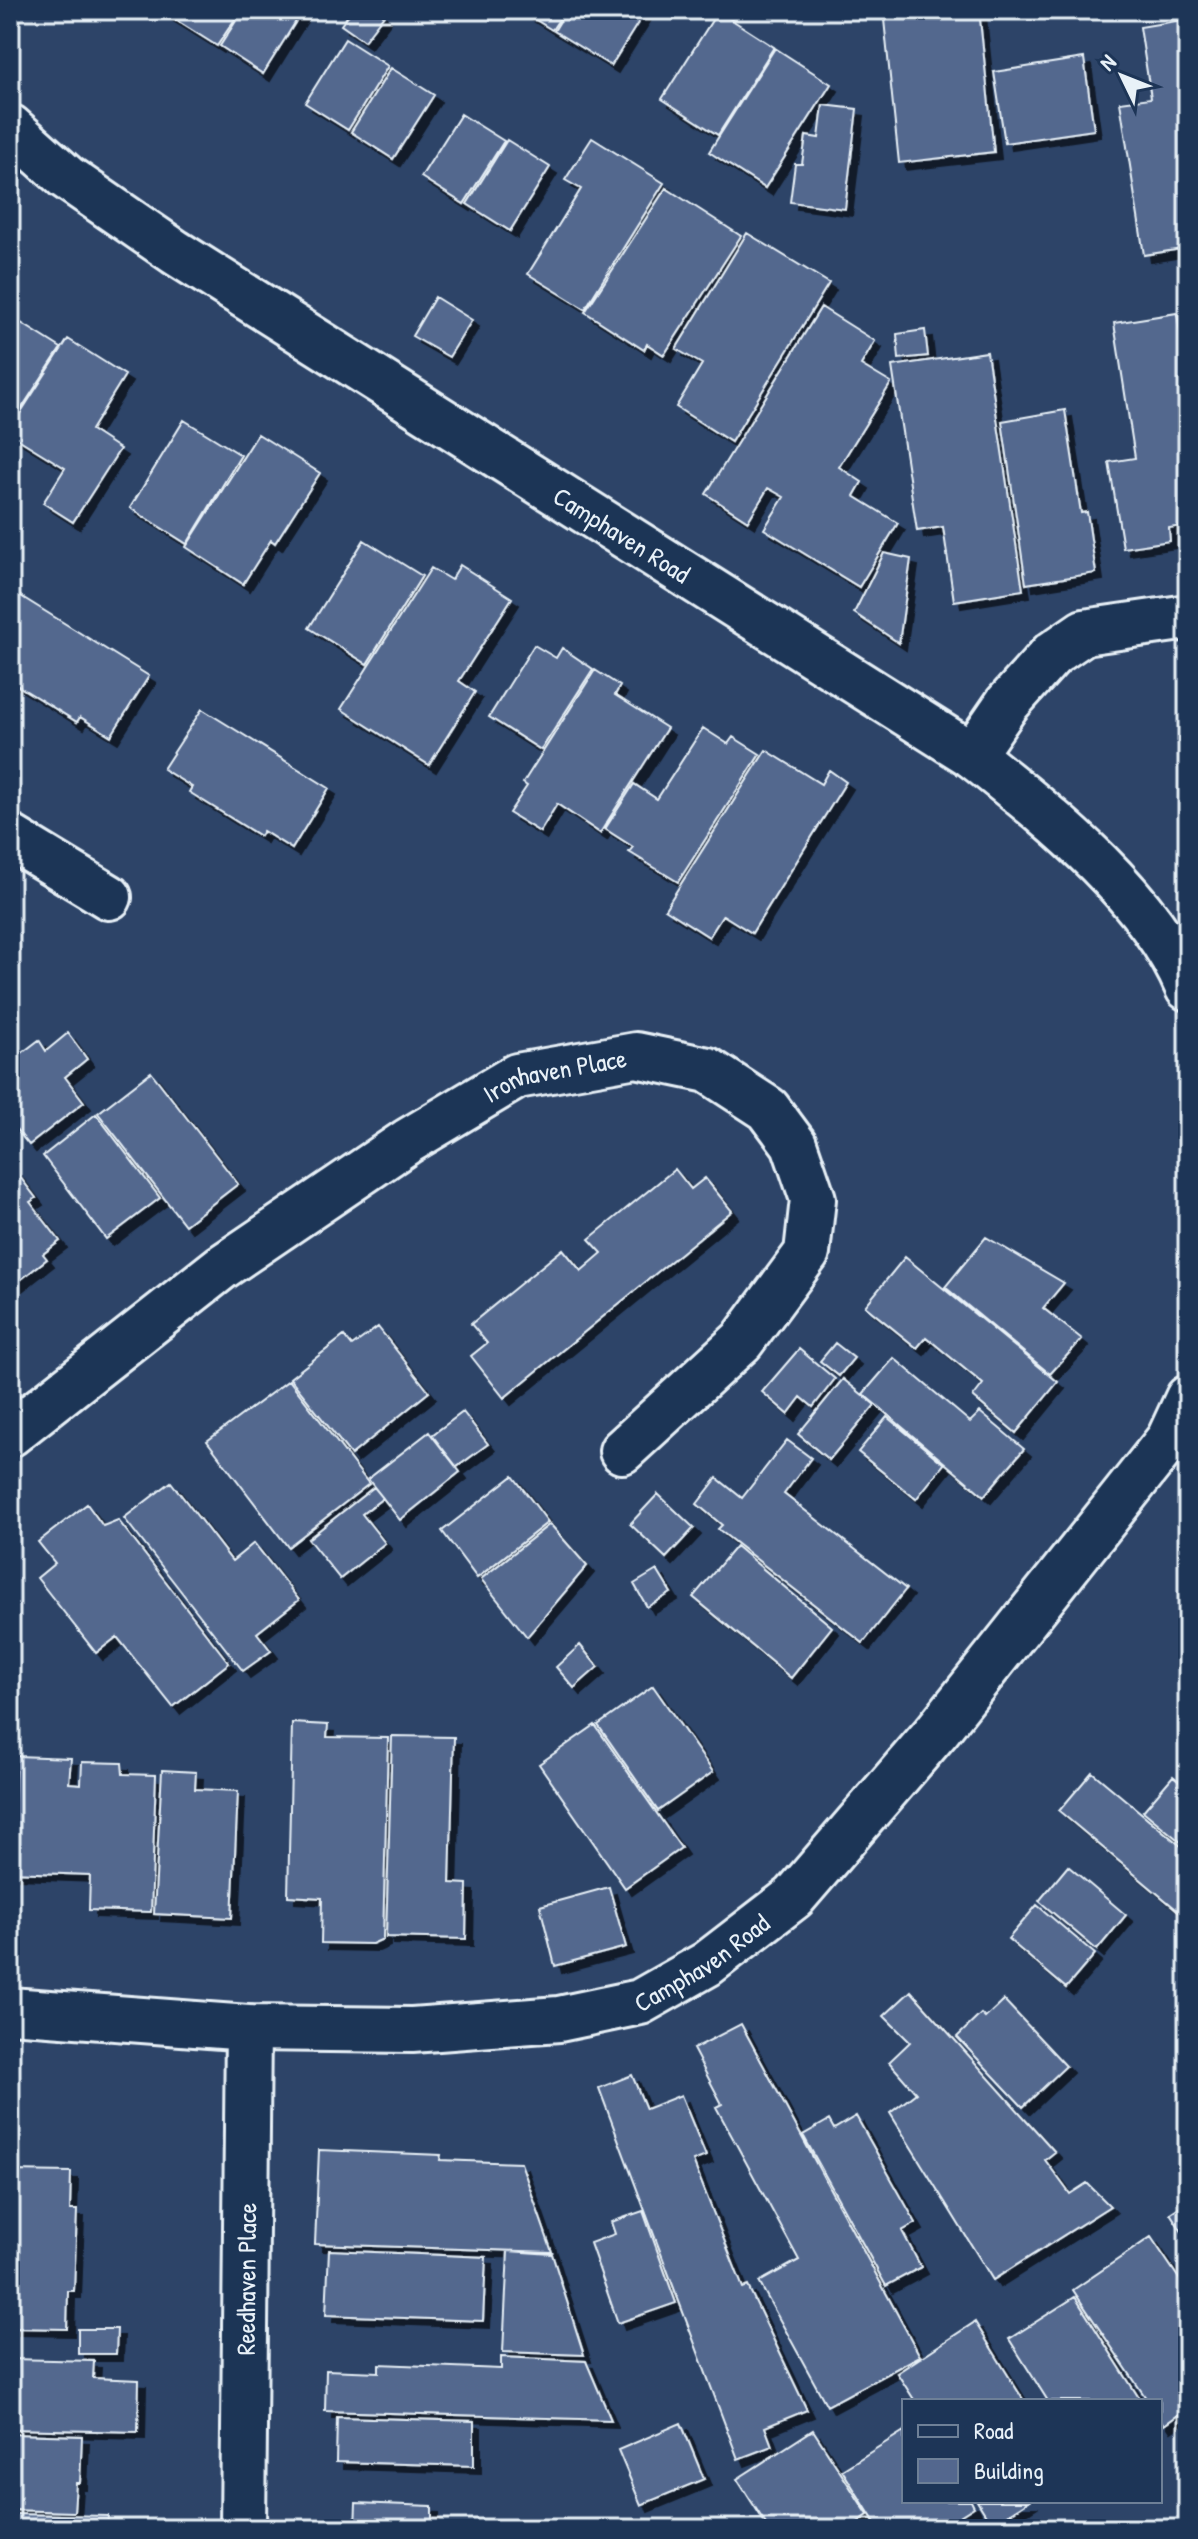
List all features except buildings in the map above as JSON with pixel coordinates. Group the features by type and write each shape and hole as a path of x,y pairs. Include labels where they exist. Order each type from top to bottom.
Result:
{"street":[{"name":"Camphaven Road","path":"10,127 66,177 175,252 972,755 1044,812 1134,900 1178,964 1188,988"},
{"path":"972,755 1007,704 1052,654 1084,632 1188,617"},
{"path":"10,837 109,897"},
{"name":"Ironhaven Place","path":"10,1434 222,1267 408,1141 517,1076 636,1055 708,1070 768,1109 794,1144 813,1199 807,1253 742,1341 622,1451"},
{"name":"Camphaven Road","path":"10,2010 248,2028 412,2030 559,2019 640,2002 707,1964 794,1897 937,1731 1179,1438 1188,1398"},
{"name":"Reedhaven Place","path":"243,2529 248,2028"}]}
